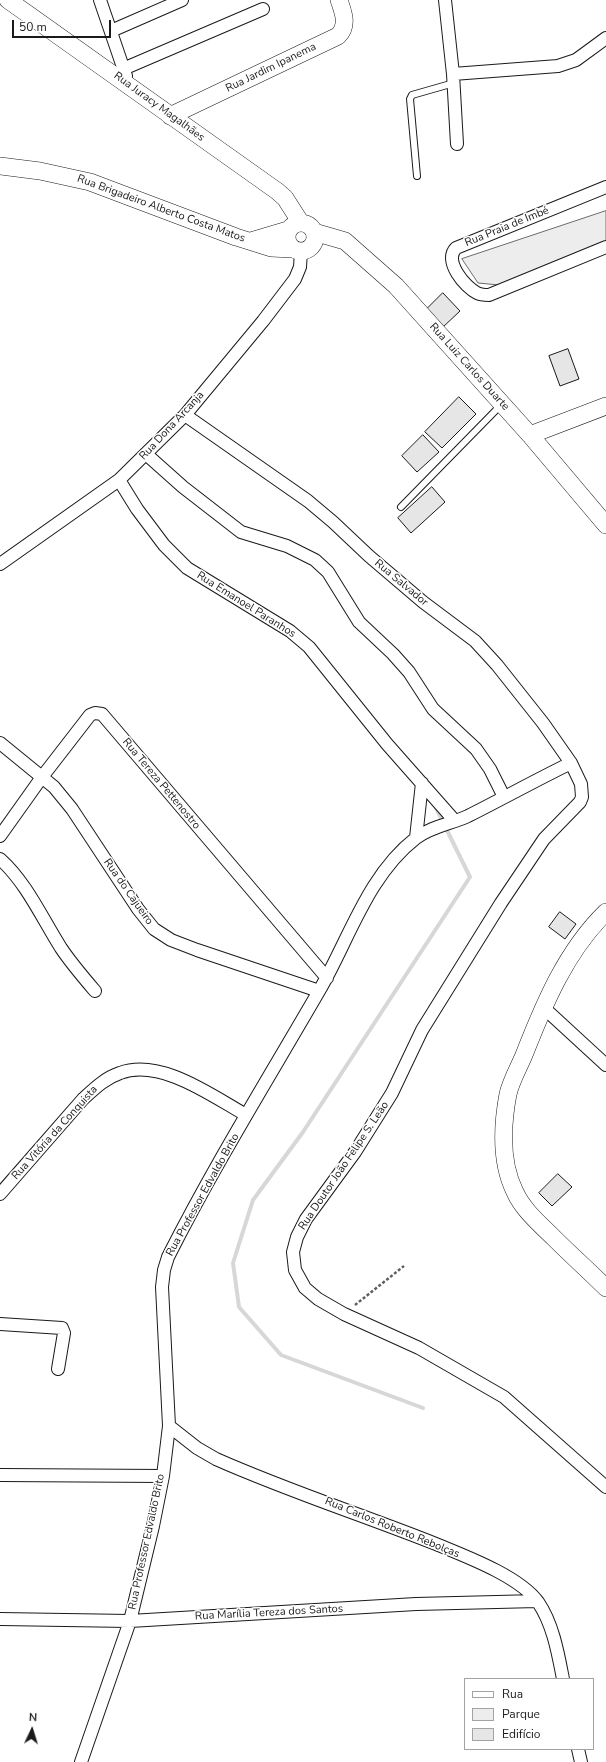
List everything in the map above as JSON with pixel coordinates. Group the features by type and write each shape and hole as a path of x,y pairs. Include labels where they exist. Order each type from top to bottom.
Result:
{"street":[{"name":"Rua Juracy Magalhães","path":"8,0 126,77 170,116 285,198 301,228"},
{"path":"100,0 126,77 263,9"},
{"path":"111,31 182,0"},
{"name":"Rua Jardim Ipanema","path":"170,116 338,36 342,32 345,20 339,0"},
{"path":"445,0 453,78 457,144"},
{"path":"453,78 558,66 576,60 606,38"},
{"name":"Rua Brigadeiro Alberto Costa Matos","path":"0,166 40,171 90,182 236,237 271,248 296,250"},
{"name":"Rua Praia de Imbé","path":"606,187 456,248 450,257 461,279 476,293 489,295 606,247"},
{"path":"301,228 315,241 305,251 296,250 286,240 301,228"},
{"name":"Rua Brigadeiro Alberto Costa Matos","path":"251,241 301,228"},
{"name":"Rua Luiz Carlos Duarte","path":"301,228 345,241 396,286 530,435 606,525"},
{"name":"Rua Dona Arcanja","path":"0,564 119,480 185,415 263,321 295,279 300,267 296,250"},
{"path":"530,435 606,406"},
{"name":"Rua Salvador","path":"185,415 308,501 417,597 475,641 497,665 543,723 571,763 581,784"},
{"path":"146,454 183,487 241,532 296,549 320,564 328,572 359,622 393,654 409,672 433,709 476,749 490,769 504,797"},
{"name":"Rua Emanoel Paranhos","path":"119,480 137,509 164,545 187,568 290,631 309,647 387,744 454,820"},
{"name":"Rua Tereza Pettenostro","path":"0,836 42,777 90,715 95,713 102,714 327,978"},
{"name":"Rua do Cajueiro","path":"0,743 54,787 72,809 138,909 154,929 171,940 197,950 319,991"},
{"name":"Rua Professor Edvaldo Brito","path":"81,1762 130,1621 153,1526 163,1476 169,1426 162,1287 164,1270 168,1257 246,1115 327,978 367,898 383,873 416,838 439,825 466,817 571,763"},
{"path":"416,838 422,783"},
{"name":"Rua Doutor João Felipe S. Leão","path":"581,784 582,797 580,802 544,839 518,878 422,1030 392,1093 355,1152 306,1219 297,1237 293,1252 295,1270 305,1288 318,1299 344,1314 419,1348 504,1397 606,1486"},
{"path":"0,859 17,878 62,950 95,991"},
{"path":"606,912 591,927 570,956 544,1008 508,1092 504,1156 508,1174 515,1193 534,1218 606,1288"},
{"path":"544,1008 606,1065"},
{"name":"Rua Vitória da Conquista","path":"0,1194 83,1099 98,1085 120,1072 143,1070 164,1072 179,1078 246,1115"},
{"path":"0,1324 62,1328 64,1333 58,1369"},
{"name":"Rua Carlos Roberto Rebolças","path":"169,1426 197,1448 216,1459 387,1524 479,1562 511,1580 537,1601 551,1629 563,1678"},
{"path":"0,1475 163,1476"},
{"name":"Rua Marília Tereza dos Santos","path":"0,1619 130,1621 416,1604 537,1601"},
{"path":"578,1750 581,1762"}],"lane":[{"path":"417,176 410,99 412,95 453,78"},
{"path":"401,507 502,404"}],"path":[{"path":"344,1314 404,1266"}],"green space":[{"path":"606,211 606,242 499,285 478,283 462,259"}],"building":[{"path":"443,293 460,311 442,328 426,310"},
{"path":"568,349 579,379 560,386 549,356"},
{"path":"459,397 476,414 442,448 425,432"},
{"path":"423,435 439,452 417,472 402,456"},
{"path":"432,487 445,502 411,533 398,518"},
{"path":"560,912 576,924 565,939 549,927"},
{"path":"558,1174 572,1187 552,1206 539,1193"}],"waterway":[{"path":"423,1408 281,1355 239,1307 233,1263 253,1200 303,1132 470,877 436,808"}]}
